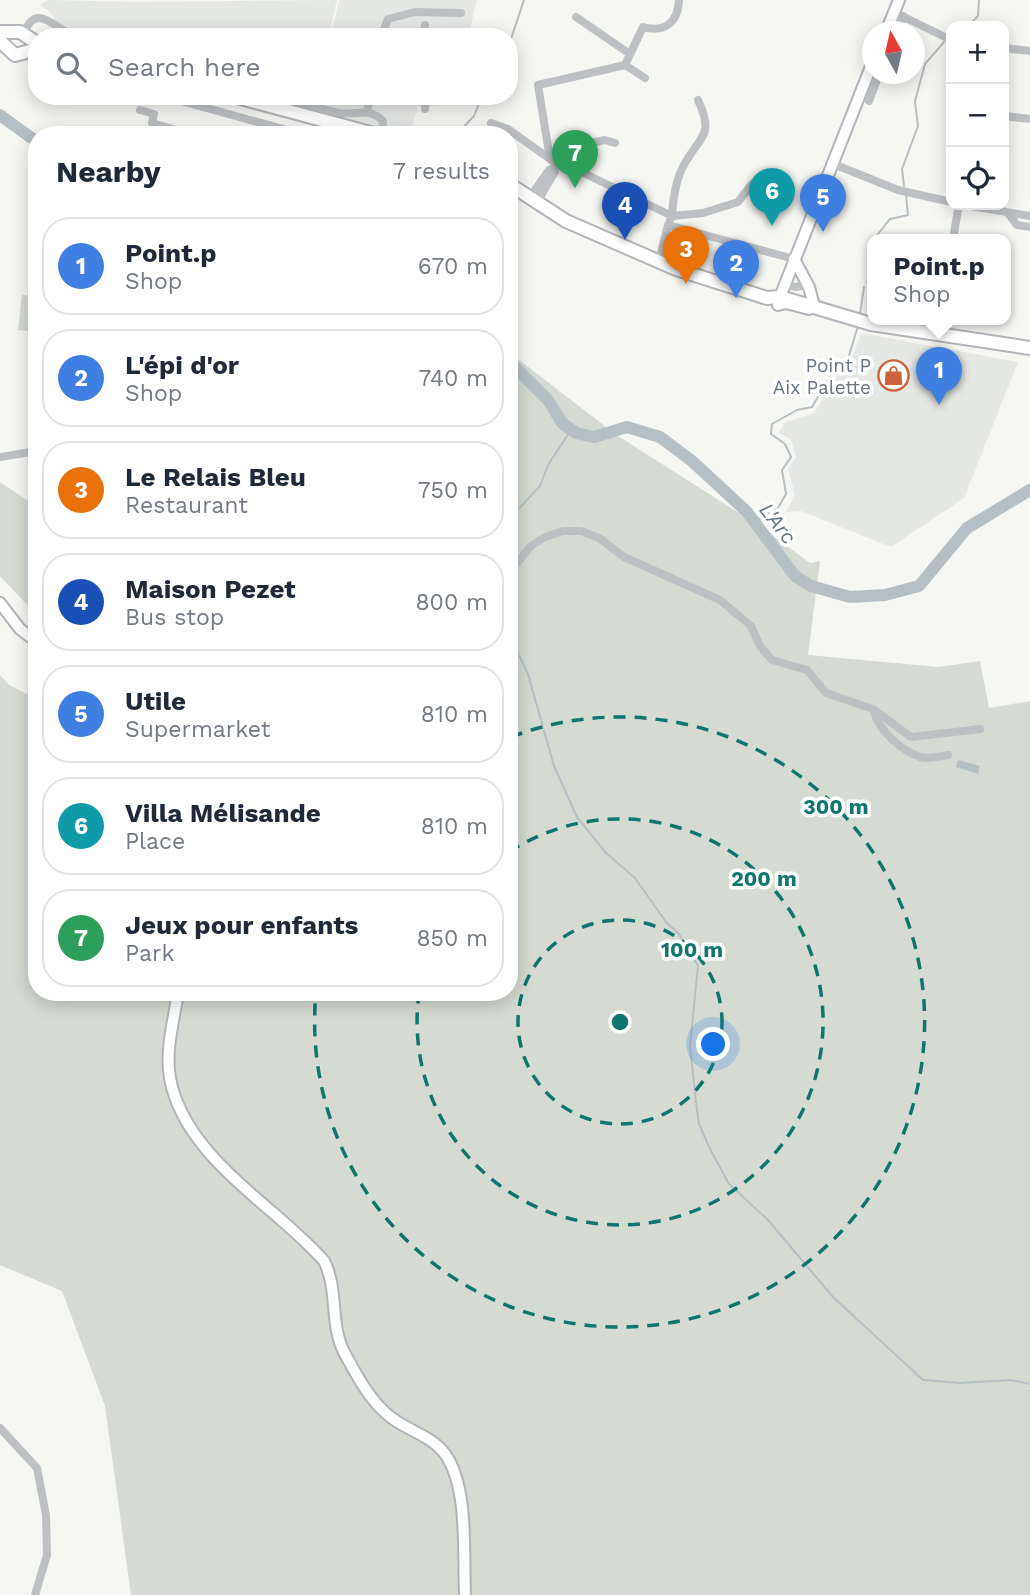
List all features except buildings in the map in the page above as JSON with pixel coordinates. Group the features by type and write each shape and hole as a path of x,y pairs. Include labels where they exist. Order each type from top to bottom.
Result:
{"main road":[{"path":"7,39 23,40 15,55 3,44 7,39"},
{"path":"267,105 346,126"},
{"path":"518,190 565,221 710,282 867,324"},
{"path":"778,302 814,306 857,322"},
{"path":"871,325 1030,350"}],"street":[{"path":"625,65 643,27 657,31 667,28 676,13 679,0"},
{"path":"898,21 899,0"},
{"path":"384,28 387,19 415,12 461,13"},
{"path":"23,40 27,21 43,14 60,28"},
{"path":"893,21 898,14"},
{"path":"898,14 946,38"},
{"path":"576,17 630,54"},
{"path":"1009,49 1030,51"},
{"path":"533,200 555,172 556,164 538,85 625,65 645,78"},
{"path":"778,302 831,163 870,84"},
{"path":"869,101 871,84"},
{"path":"659,261 673,197 684,164 705,135 707,120 698,100"},
{"path":"193,105 270,126"},
{"path":"313,105 342,113 367,112 383,121 382,126"},
{"path":"367,112 368,105"},
{"path":"141,110 155,114 152,123 162,126"},
{"path":"1009,117 1030,119"},
{"path":"491,123 500,126"},
{"path":"518,136 556,164 670,220 794,259 808,285 814,306"},
{"path":"556,164 574,162 587,144 605,140 615,143"},
{"path":"831,163 898,190 946,202"},
{"path":"670,220 738,202 752,184"},
{"path":"954,234 957,210"},
{"path":"989,210 1030,216"},
{"path":"1008,213 1017,225 1030,228"},
{"path":"784,284 808,285"},
{"path":"0,457 28,452"},
{"path":"518,562 531,547 545,537 563,531 581,531 599,538 624,557 720,600 751,626 760,646 772,660 807,670 826,693 873,709 911,737 980,729"},
{"path":"0,603 28,635"},
{"path":"873,709 877,722 893,741 922,758 947,755"},
{"path":"177,1001 169,1061 175,1095 192,1127 227,1171 324,1261 331,1275 338,1337 368,1393 388,1415 434,1443 451,1463 460,1494 464,1595"},
{"path":"0,1428 37,1468 46,1515 47,1555 36,1595"}],"shaded area":[{"path":"48,0 337,0 330,28 62,28 49,11 40,5"},
{"path":"339,0 477,0 470,28 333,28"},
{"path":"316,105 443,105 418,107 412,126 378,126 314,112"},
{"path":"22,295 28,295 28,331 18,330"},
{"path":"861,333 1018,362 964,498 891,547 801,511 786,512 795,494 788,469 796,457 791,439 779,433 784,423 814,413 841,369 850,364"},
{"path":"518,359 615,434 761,527 810,563 820,561 808,655 939,667 980,661 989,708 1030,701 1030,1595 131,1595 105,1406 62,1291 0,1265 0,675 9,685 28,694 28,1001 518,1001"},
{"path":"0,482 28,501 28,606 0,576"},
{"path":"958,760 980,766 978,774 956,767"}],"waterway":[{"path":"515,28 524,0"},
{"path":"973,21 978,16 979,0"},
{"path":"904,186 902,169 918,126 915,101 925,64 944,42"},
{"path":"465,126 474,116 478,105"},
{"name":"L'Arc","path":"0,115 28,135"},
{"path":"878,234 890,219 908,215 906,195"},
{"path":"860,314 864,287"},
{"path":"754,522 778,508 786,494 782,470 791,457 785,444 771,434 772,424 797,410 812,407 836,366 847,362 858,326"},
{"name":"L'Arc","path":"518,370 548,400 562,423 576,433 594,437 627,427 660,437 692,461 747,512 795,576 811,586 850,597 885,595 919,586 967,528 1030,490"},
{"path":"518,509 540,486 548,465 571,430"},
{"path":"518,653 528,674 554,766 577,817 606,853 635,878 666,922 679,934 698,966 690,1046 699,1124 729,1184 768,1220 833,1297 923,1380 961,1383 1011,1380 1030,1384"}],"place":[{"name":"Jeux pour enfants","path":"575,188"},
{"name":"Villa Mélisande","path":"772,226"},
{"name":"Utile","path":"823,232"},
{"name":"Maison Pezet","path":"625,240"},
{"name":"Le Relais Bleu","path":"686,284"},
{"name":"L'épi d'or","path":"736,298"},
{"name":"Point P Aix Palette","path":"894,376"},
{"name":"Point.p","path":"939,405"}]}
